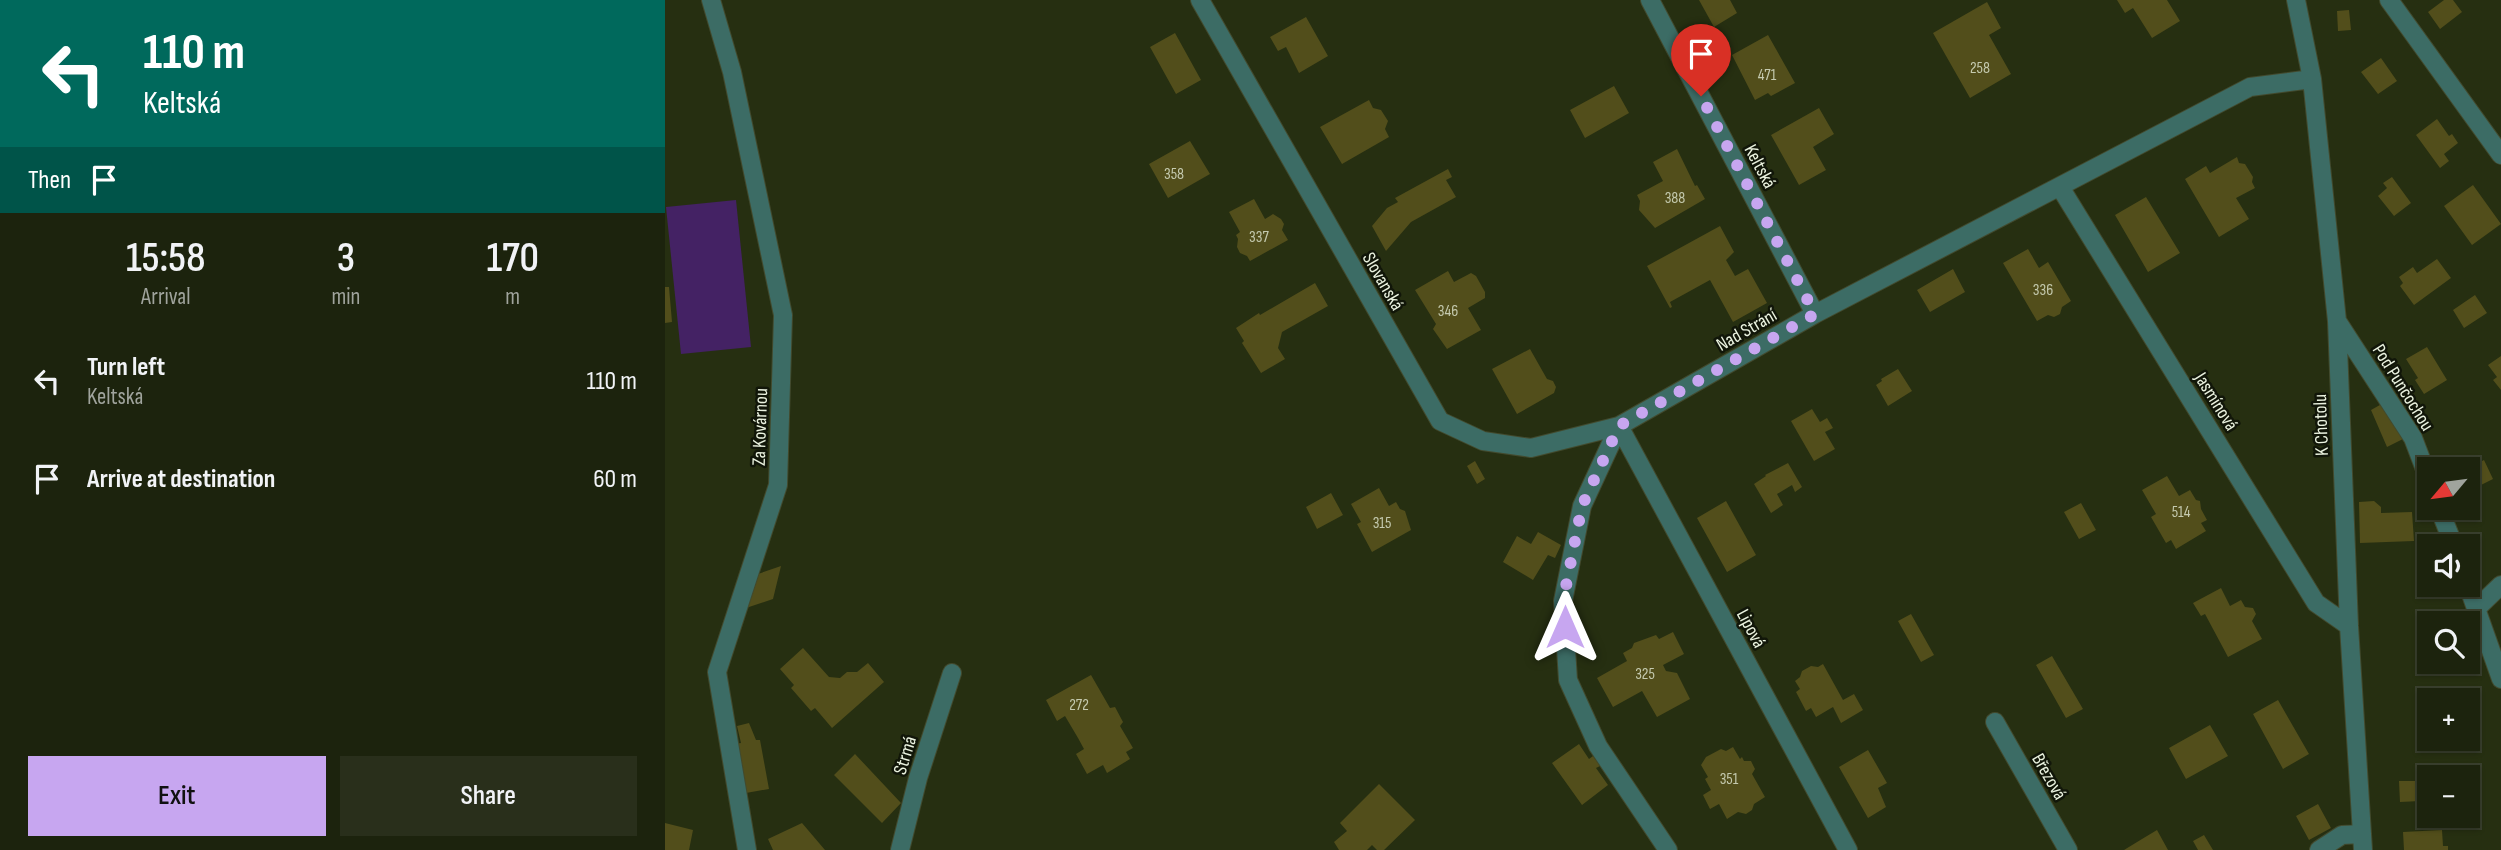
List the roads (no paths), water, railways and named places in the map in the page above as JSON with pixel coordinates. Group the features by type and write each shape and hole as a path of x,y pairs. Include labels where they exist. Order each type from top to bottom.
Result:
{"street":[{"name":"Za Kovárnou","path":"711,0 732,72 783,315 778,485 717,672 747,850"},
{"name":"Slovanská","path":"1200,0 1440,421 1483,441 1531,448 1619,426"},
{"name":"Keltská","path":"1650,0 1815,314"},
{"name":"K Chotolu","path":"2296,0 2312,79 2337,321 2349,626 2362,842"},
{"path":"2389,0 2501,155"},
{"name":"Nad Strání","path":"1619,426 1815,314 2250,87 2312,79"},
{"name":"Jasmínová","path":"2060,187 2316,603 2349,626"},
{"name":"Pod Punčochou","path":"2337,321 2413,438 2420,457"},
{"path":"1619,426 1582,506 1563,601 1568,680 1598,746 1668,850"},
{"name":"Lipová","path":"1619,426 1848,850"},
{"path":"2477,608 2501,585"},
{"path":"2473,597 2501,679"},
{"name":"Strmá","path":"900,850 918,778 952,673"},
{"name":"Březová","path":"1995,722 2068,850"},
{"path":"2319,850 2342,835 2362,842"}]}
